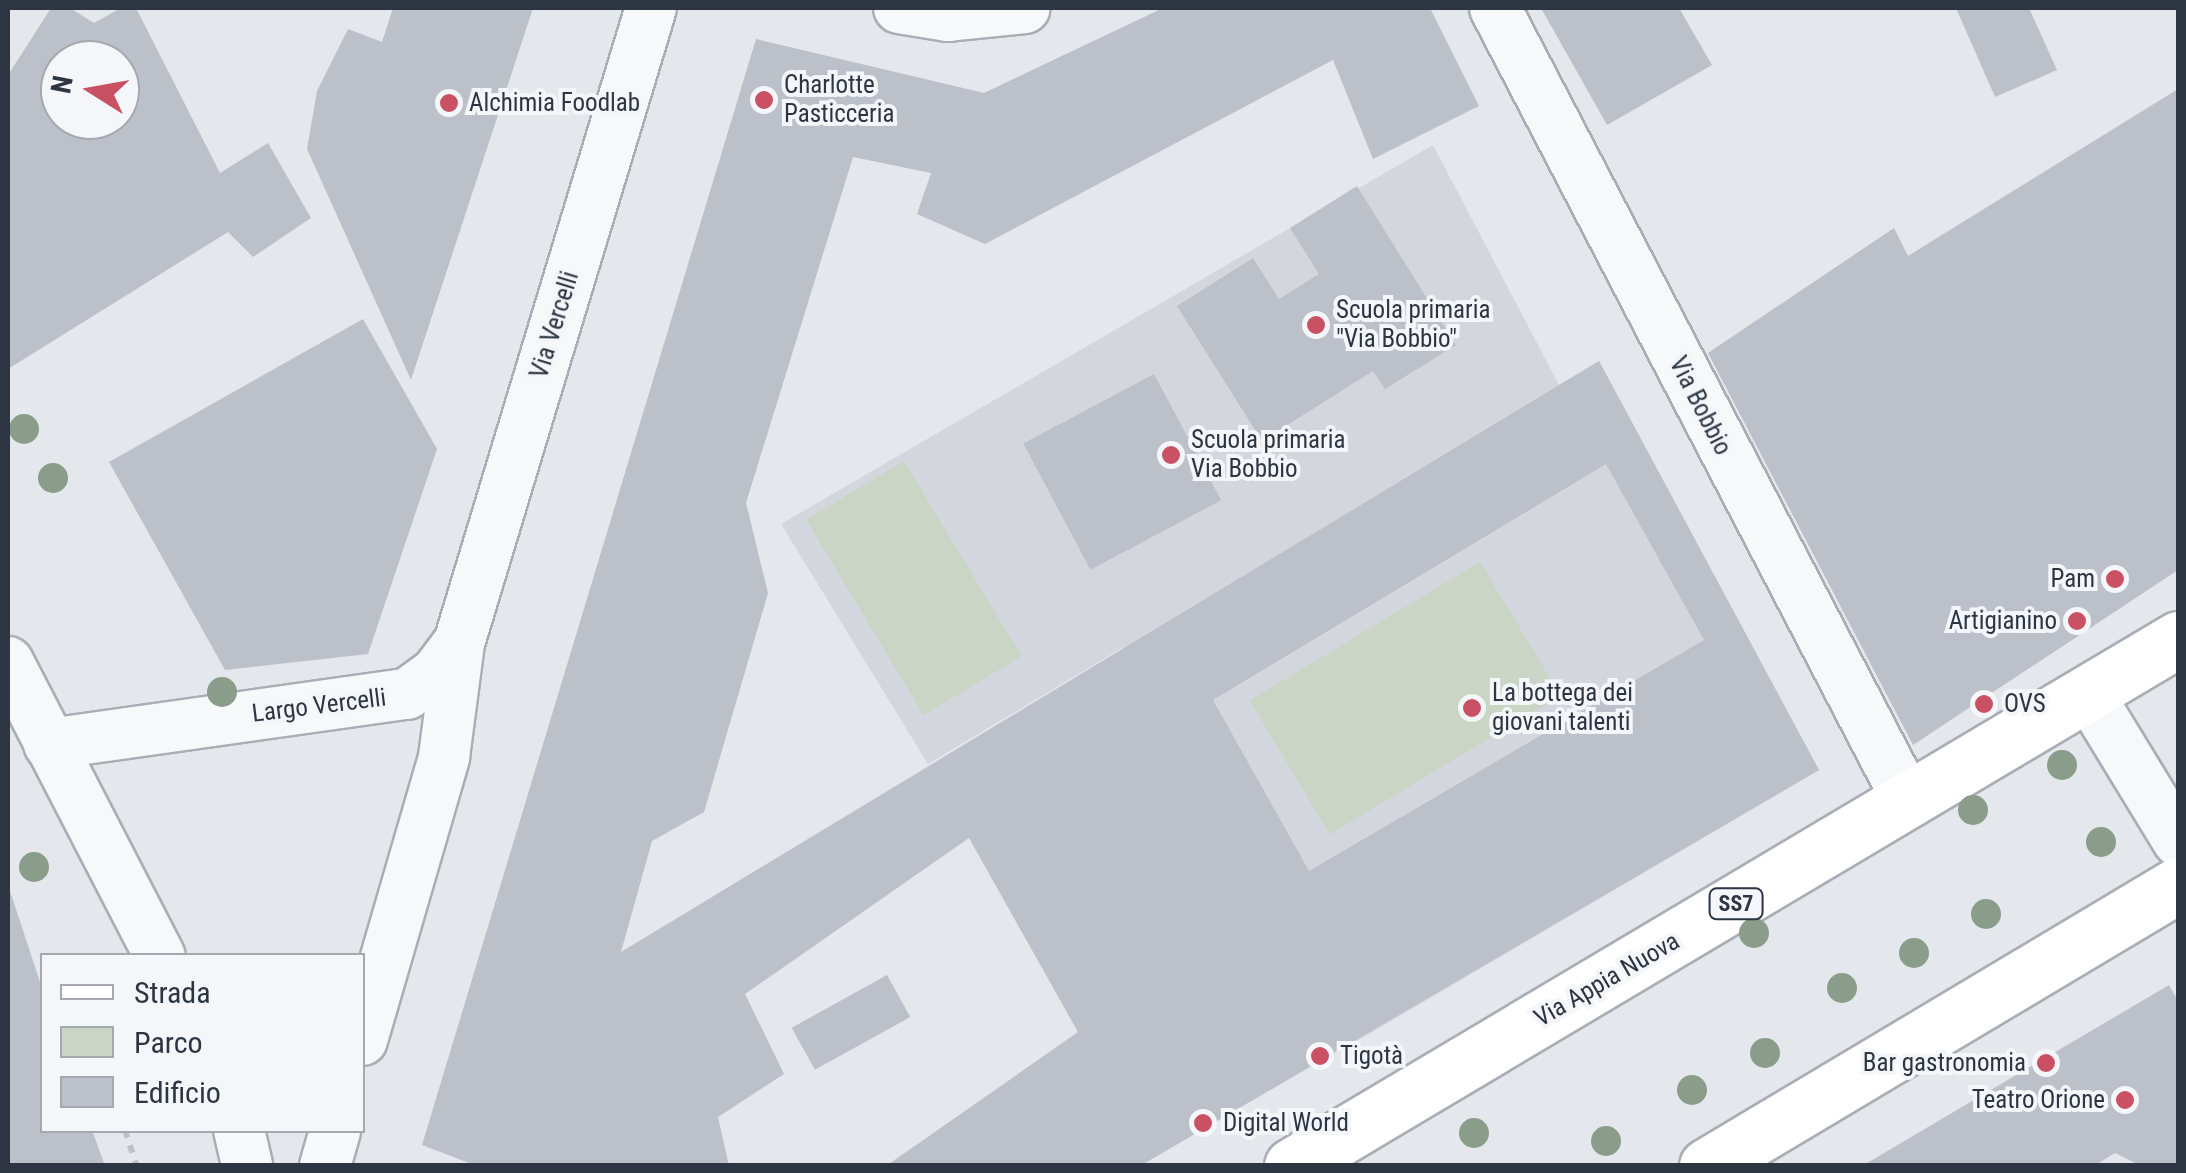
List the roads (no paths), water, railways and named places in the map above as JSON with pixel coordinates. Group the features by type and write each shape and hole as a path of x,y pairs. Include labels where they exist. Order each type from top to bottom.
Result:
{"main road":[{"name":"Via Appia Nuova","path":"1292,1166 2178,640"},
{"path":"1708,1166 2178,885"}],"street":[{"name":"Via Vercelli","path":"460,643 651,8"},
{"path":"898,8 962,16 1026,8"},
{"name":"Via Bobbio","path":"1495,8 1908,803"},
{"name":"Largo Vercelli","path":"49,744 407,694 436,673 460,643"},
{"path":"365,1030 444,756 460,643"},
{"path":"8,662 158,953"},
{"path":"2090,695 2178,840"},
{"path":"240,1133 247,1166"},
{"path":"325,1166 334,1133"}],"place":[{"name":"Charlotte Pasticceria","path":"764,100"},
{"name":"Alchimia Foodlab","path":"449,103"},
{"name":"Scuola primaria \"Via Bobbio\"","path":"1316,325"},
{"name":"Scuola primaria Via Bobbio","path":"1171,455"},
{"name":"Pam","path":"2115,579"},
{"name":"Artigianino","path":"2077,621"},
{"name":"OVS","path":"1984,704"},
{"name":"La bottega dei giovani talenti","path":"1472,708"},
{"name":"Tigotà","path":"1320,1056"},
{"name":"Bar gastronomia","path":"2046,1063"},
{"name":"Teatro Orione","path":"2125,1100"},
{"name":"Digital World","path":"1203,1123"}]}
